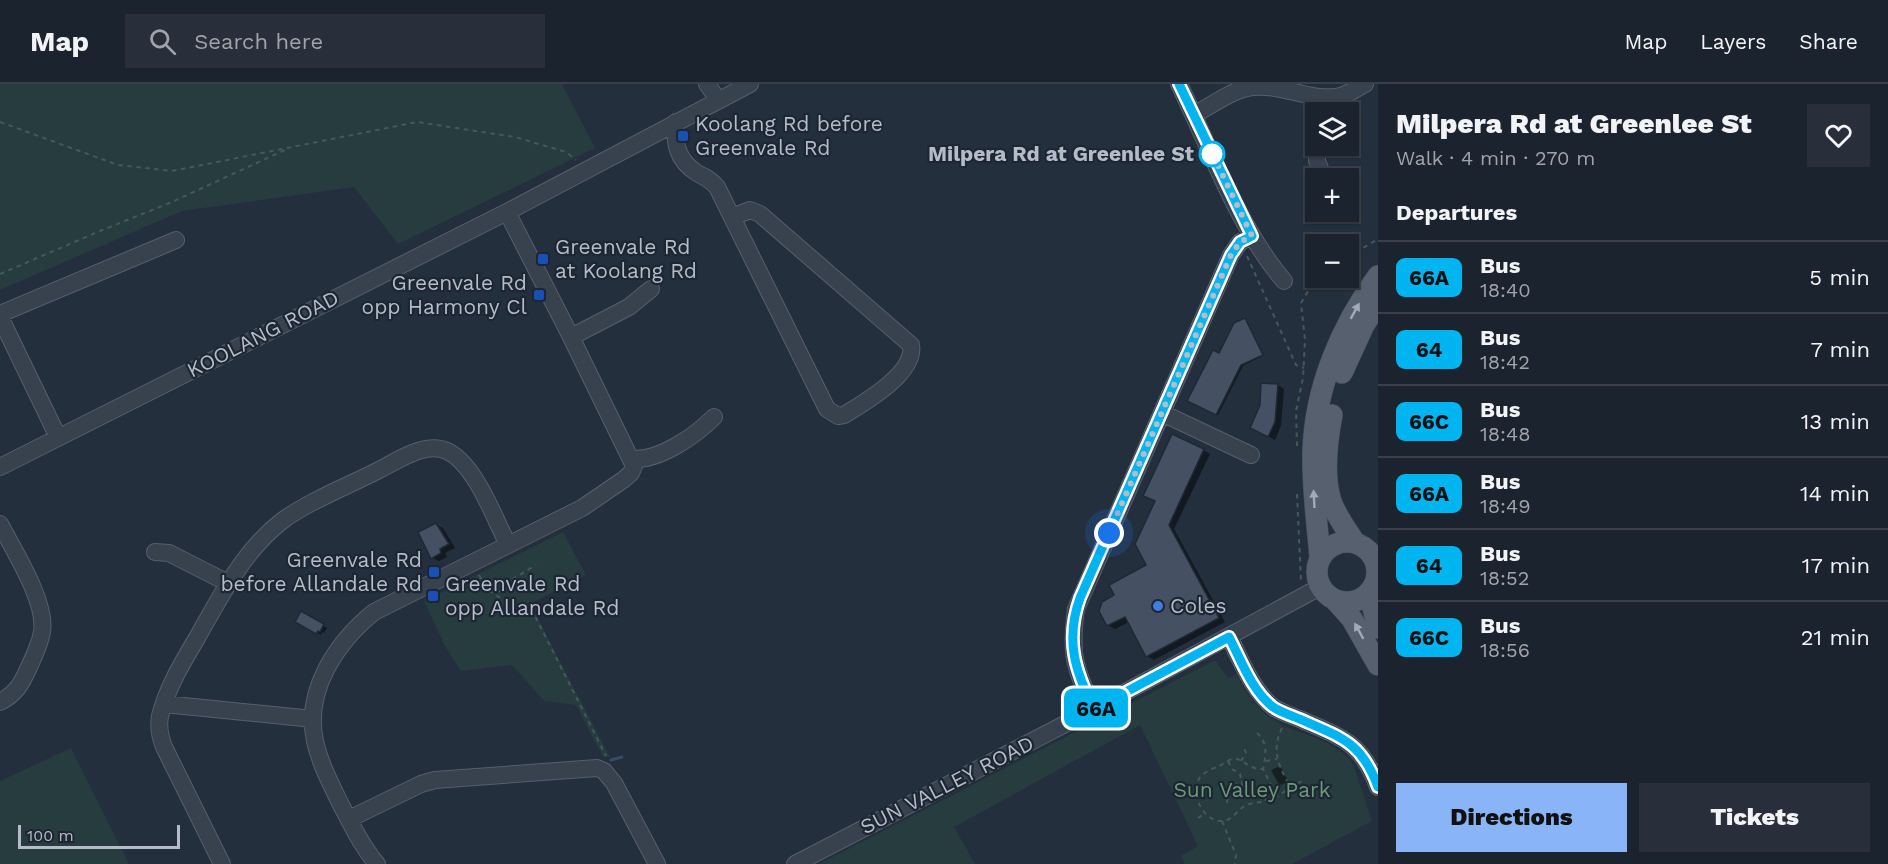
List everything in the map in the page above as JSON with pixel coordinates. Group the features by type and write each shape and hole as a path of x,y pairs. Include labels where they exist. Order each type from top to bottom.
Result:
{"main road":[{"path":"1320,557 1314,500 1313,450 1319,405 1332,360 1342,336 1354,312 1378,276"},
{"path":"1355,543 1331,501 1328,479 1330,424 1342,374 1364,325 1378,303"},
{"path":"1328,594 1352,602 1369,592 1377,575 1372,554 1365,547 1343,542 1328,548 1320,557 1316,567 1317,578 1328,594 1352,619 1378,665"},
{"path":"1369,592 1378,628"}],"street":[{"path":"707,84 718,100"},
{"name":"KOOLANG ROAD","path":"0,467 507,212 750,84"},
{"path":"1179,84 1252,236 1284,281"},
{"path":"1327,102 1365,84"},
{"path":"1194,115 1247,88 1261,86 1279,86 1318,102"},
{"path":"676,122 676,145 680,158 690,168 714,184 828,409 838,416 844,415 884,391 910,359 911,345 760,214 750,210 732,217"},
{"path":"377,864 367,853 349,819 321,762 315,738 313,719 317,695 326,669 342,642 374,612 582,508 631,473 634,466 507,212"},
{"path":"1094,709 1081,681 1073,652 1076,609 1231,255 1240,242 1252,236"},
{"path":"58,437 0,316 176,240"},
{"path":"571,337 629,307 651,289"},
{"path":"1162,413 1251,456"},
{"path":"632,459 649,458 665,450 699,432 714,417"},
{"path":"222,864 164,747 159,726 172,682 228,583 270,531 283,520 412,454 435,449 451,453 469,469 508,544"},
{"path":"0,524 37,597 42,618 42,632 20,687 10,697 0,702"},
{"path":"155,552 169,553 228,583"},
{"name":"SUN VALLEY ROAD","path":"795,864 1229,637 1328,594"},
{"path":"1229,637 1261,693 1274,707 1330,732 1355,747 1368,764 1378,787"},
{"path":"164,704 313,719"},
{"path":"349,819 421,784 435,780 597,768 606,773 614,783 657,864"}],"path":[{"path":"0,122 118,165 172,171 417,122 515,137 566,152 573,156 585,170"},
{"path":"0,274 172,202 292,147"},
{"path":"1359,250 1378,239"},
{"path":"1247,256 1296,365 1304,368"},
{"path":"472,562 490,592 507,602 524,608 535,616 607,759 606,773"},
{"path":"490,592 515,588 511,580 536,565"},
{"path":"1290,715 1276,742 1278,759 1293,793"},
{"path":"1257,733 1265,744 1263,769 1276,795"},
{"path":"1241,761 1246,753 1244,748"},
{"path":"1263,769 1252,768 1233,759 1201,777 1196,793 1205,813 1213,820 1222,821 1233,817 1245,806 1266,801 1304,780"},
{"path":"1264,761 1278,759"},
{"path":"1228,761 1232,769 1240,774 1243,789"},
{"path":"1198,772 1201,777"},
{"path":"1227,803 1227,797 1236,783 1242,781"},
{"path":"1234,787 1248,792 1265,793 1272,786"},
{"path":"1265,793 1266,801"},
{"path":"1198,818 1205,813"},
{"path":"1222,821 1236,855 1235,864"}],"green space":[{"path":"0,84 562,84 595,148 398,244 354,187 182,211 0,290"},
{"path":"563,532 586,575 530,604 610,757 603,757 576,705 544,701 512,665 461,671 445,646 424,601"},
{"name":"Sun Valley Park","path":"1215,660 1228,678 1236,674 1248,695 1274,721 1322,741 1344,754 1353,764 1372,821 1292,864 1185,864 1181,856 1198,846 1140,725 954,827 975,864 819,864"},
{"path":"71,748 129,864 0,864 0,781"}],"building":[{"path":"1245,318 1263,355 1241,365 1216,415 1187,401 1213,350 1219,353 1234,323"},
{"path":"1261,383 1278,384 1275,422 1268,437 1250,428 1260,405"},
{"path":"1172,434 1204,449 1169,525 1219,618 1146,657 1125,617 1107,626 1099,611 1102,602 1114,595 1109,585 1146,565 1135,544 1155,501 1143,496"},
{"path":"436,523 449,544 440,549 441,553 431,559 418,532"},
{"path":"301,611 324,624 320,632 316,634 295,622"}],"waterway":[{"path":"611,760 622,757"}],"bus line":[{"name":"66A","path":"1179,84 1252,236 1240,242 1231,255 1080,598 1076,609 1072,643 1075,662 1094,709 1229,637 1253,682 1266,700 1281,711 1330,732 1355,747 1368,764 1378,787"}],"place":[{"name":"Koolang Rd before Greenvale Rd","path":"683,136"},
{"name":"Milpera Rd at Greenlee St","path":"1212,154"},
{"name":"Greenvale Rd at Koolang Rd","path":"543,259"},
{"name":"Greenvale Rd opp Harmony Cl","path":"539,295"},
{"name":"Greenvale Rd before Allandale Rd","path":"434,572"},
{"name":"Greenvale Rd opp Allandale Rd","path":"433,596"},
{"name":"Coles","path":"1158,606"}],"route":[{"path":"1109,533 1231,255 1240,242 1252,236 1211,151 1212,154"}]}
